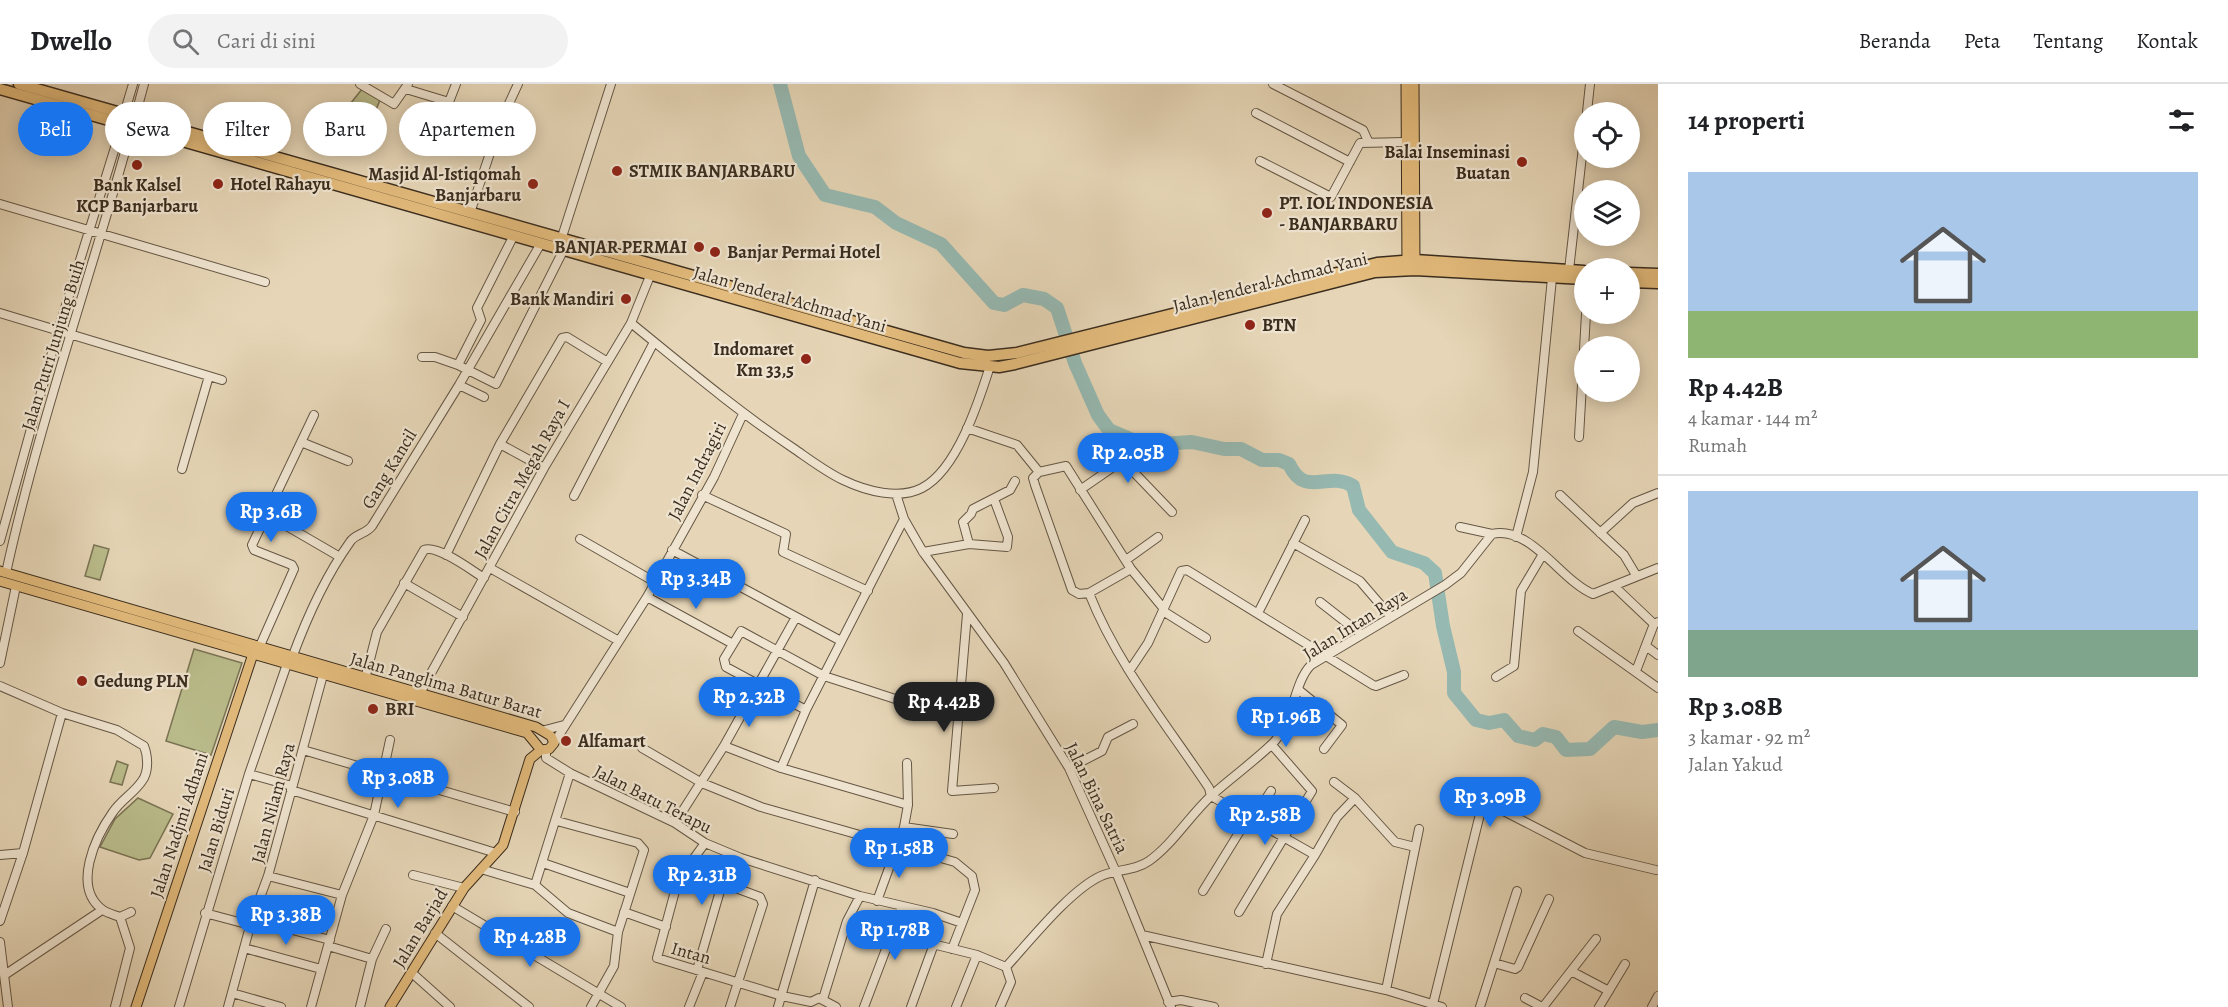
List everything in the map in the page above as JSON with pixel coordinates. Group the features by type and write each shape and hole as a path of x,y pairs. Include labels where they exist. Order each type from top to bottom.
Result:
{"highway":[{"name":"Jalan Jenderal Achmad Yani","path":"19,84 105,113"},
{"name":"Jalan Jenderal Achmad Yani","path":"0,89 105,115"},
{"name":"Jalan Jenderal Achmad Yani","path":"191,139 373,190 470,213 650,276 756,301"},
{"name":"Jalan Jenderal Achmad Yani","path":"373,190 513,237 540,244 562,246 830,322 964,353 988,356 1055,349"},
{"name":"Jalan Jenderal Achmad Yani","path":"1411,265 1574,279"},
{"name":"Jalan Jenderal Achmad Yani","path":"830,322 932,357 990,366 1015,364 1076,343 1343,278 1411,265 1574,270"},
{"path":"1640,273 1658,274"},
{"path":"1640,283 1658,284"}],"main road":[{"path":"1406,84 1405,142 1411,265"},
{"path":"1409,188 1414,84"},
{"name":"Jalan Panglima Batur Barat","path":"2,575 15,586 137,617"},
{"name":"Jalan Panglima Batur Barat","path":"2,575 289,661 365,679 545,730 554,743 543,751 527,733 323,675 289,661"},
{"name":"Jalan Nadjmi Adhani","path":"136,1007 256,651"},
{"name":"Jalan Barjad","path":"390,1007 464,888 503,844 530,759 543,751"}],"street":[{"path":"131,102 133,84"},
{"path":"136,102 144,84"},
{"path":"360,84 394,104 401,90 407,87 449,102 456,84"},
{"path":"470,213 500,123 518,84"},
{"path":"422,357 435,357 458,365 496,384 562,246 611,84"},
{"path":"1273,84 1362,130 1368,141"},
{"path":"1588,102 1590,84"},
{"path":"1256,113 1350,162"},
{"path":"1260,161 1331,197 1360,143 1368,141 1405,142"},
{"name":"Jalan Putri Junjung Buih","path":"0,541 7,508 58,331 116,156"},
{"name":"Jalan Putri Junjung Buih","path":"2,575 69,334 103,233 120,156"},
{"path":"1569,270 1581,168"},
{"path":"0,204 265,282"},
{"path":"458,365 481,320 477,308 513,237"},
{"name":"Gang Kancil","path":"289,661 308,615 340,557 353,537 372,526 468,370 540,244"},
{"name":"Jalan Citra Megah Raya I","path":"419,695 544,468 630,323 650,276"},
{"path":"1516,537 1533,472 1552,278"},
{"path":"0,314 222,380"},
{"path":"630,323 742,414 843,480 896,494 911,492 928,484 946,464 967,428 990,366"},
{"path":"1579,437 1585,324"},
{"path":"446,555 500,444 564,336 606,361"},
{"path":"574,496 654,342"},
{"path":"182,469 209,376"},
{"path":"459,385 484,397"},
{"name":"Jalan Indragiri","path":"554,743 647,597 714,477 742,414"},
{"path":"256,651 294,569 292,565 252,547 314,415"},
{"path":"967,428 1017,445 1039,472"},
{"path":"301,442 348,460"},
{"path":"500,444 544,468"},
{"path":"1080,490 1119,463 1125,463 1172,512"},
{"path":"1131,569 1089,594 1079,594 1072,590 1033,478 1039,472 1065,465 1131,569 1164,610 1206,638"},
{"path":"969,544 963,522 965,518 971,514 973,509 1010,490 1015,481"},
{"path":"1600,533 1633,503 1658,493"},
{"name":"Jalan Bina Satria","path":"896,494 904,519 923,552 1004,663 1069,768 1116,872 1169,1004"},
{"path":"702,495 786,534 783,552 867,591"},
{"path":"1560,495 1623,555 1636,575"},
{"path":"923,552 969,544 1002,549 1008,544 994,499"},
{"path":"7,508 20,511"},
{"path":"266,514 340,557"},
{"path":"781,768 806,710 904,519"},
{"path":"1258,613 1305,520"},
{"path":"1460,527 1516,537 1543,554 1589,593 1598,593 1636,575 1658,568"},
{"name":"Jalan Intan Raya","path":"1006,967 1055,914 1089,884 1101,876 1150,861 1211,796 1272,745 1282,732 1307,669 1361,634 1445,585 1461,573 1492,534"},
{"path":"1126,560 1158,537"},
{"path":"580,539 655,582"},
{"path":"1293,543 1360,581 1391,617"},
{"path":"365,679 376,632 426,548 446,555 484,578"},
{"path":"672,550 841,640"},
{"path":"1496,677 1514,666 1521,591 1543,554"},
{"path":"490,568 619,640"},
{"path":"1130,670 1148,643 1181,571 1187,570 1375,686 1404,675"},
{"path":"404,583 463,617"},
{"path":"0,663 15,586"},
{"path":"1614,586 1656,623 1636,671"},
{"path":"1089,594 1103,628 1209,788 1211,796 1315,855"},
{"path":"647,597 733,644"},
{"path":"1320,602 1361,634"},
{"path":"967,614 951,791 993,788"},
{"path":"675,823 724,746 796,617"},
{"path":"806,710 726,667 724,659 741,631 824,676 917,706"},
{"path":"1578,631 1658,688"},
{"path":"1646,646 1658,655"},
{"name":"Jalan Biduri","path":"179,1007 205,913 249,774 289,661"},
{"name":"Jalan Nilam Raya","path":"228,1007 251,922 268,876 323,675"},
{"path":"0,686 62,712 117,730 144,746 147,753 143,780 113,812 99,837 87,870 89,888 102,910 120,917 131,912"},
{"path":"1300,691 1342,725 1324,749"},
{"path":"0,921 23,853 62,712"},
{"path":"1069,768 1102,751 1108,737 1133,724"},
{"path":"545,730 564,725"},
{"path":"311,1007 342,895 374,815 385,775 390,740"},
{"path":"1239,912 1312,790 1272,745"},
{"path":"724,746 781,768 909,805"},
{"path":"642,748 702,783 805,821 955,862 972,876 975,890 952,949"},
{"path":"303,750 515,812"},
{"name":"Jalan Batu Terapu","path":"543,751 546,758 570,773 675,823 705,843 741,858 860,896 950,917 962,923"},
{"path":"877,901 904,828 909,805 907,763"},
{"path":"535,885 570,773"},
{"path":"249,774 496,853"},
{"path":"1334,782 1355,798 1395,842 1415,847"},
{"path":"1203,891 1250,819 1272,791"},
{"path":"1266,964 1276,914 1337,818 1355,798"},
{"path":"1433,1004 1481,810 1485,806 1494,806 1585,853 1656,870"},
{"path":"556,821 643,846 644,850 618,932 614,966 591,1007"},
{"path":"904,828 953,834"},
{"path":"1386,990 1419,829"},
{"name":"Intan","path":"705,843 678,880 657,958 782,996 811,1002 819,998 823,999"},
{"path":"0,855 23,853"},
{"path":"689,1007 720,891 741,858"},
{"path":"543,863 630,892"},
{"path":"481,869 535,885 568,913 618,932"},
{"path":"413,875 464,888"},
{"path":"268,876 342,895"},
{"path":"778,1007 814,880"},
{"path":"725,884 763,900 730,1007"},
{"path":"1480,1007 1518,891"},
{"path":"836,1007 823,999 847,921 860,896"},
{"path":"1494,963 1515,969 1518,967 1549,899"},
{"path":"452,906 621,1007"},
{"path":"864,1007 902,907"},
{"path":"6,974 102,910"},
{"path":"624,912 666,927"},
{"path":"205,913 251,922 329,943 372,959"},
{"path":"116,1007 130,948 120,917"},
{"path":"360,1007 372,959 386,929"},
{"path":"435,933 529,1007"},
{"path":"892,934 977,955 1006,967 1011,981 1000,1007"},
{"path":"1142,935 1386,990 1442,1007"},
{"path":"1525,998 1542,1007 1596,939"},
{"path":"0,942 6,974 8,1007"},
{"path":"911,1007 934,944"},
{"path":"244,948 321,969"},
{"path":"956,1007 977,955"},
{"path":"1599,1007 1625,964"},
{"path":"1571,971 1608,991"},
{"path":"412,973 449,1007"},
{"path":"232,993 280,1007"},
{"path":"1652,1007 1658,996"},
{"path":"1169,1004 1181,1000 1214,1007"}],"green space":[{"path":"362,89 380,100 379,102 352,102"},
{"path":"94,545 109,549 100,580 85,576"},
{"path":"194,649 242,663 211,755 166,741"},
{"path":"117,761 128,765 122,785 110,782"},
{"path":"138,798 173,814 150,858 139,860 100,847 115,819"}],"waterway":[{"path":"780,84 799,156 825,195 875,207 896,223 941,244 994,303 1004,305 1023,295 1044,299 1057,308 1075,363 1098,415 1109,430 1144,445 1192,442 1224,449 1241,449 1262,460 1279,460 1289,464 1302,480 1344,482 1353,486 1359,510 1392,552 1424,563 1435,573 1443,626 1454,672 1454,693 1476,720 1489,723 1504,720 1518,736 1535,740 1543,734 1556,737 1566,750 1590,749 1614,727 1642,732 1658,730"}],"place":[{"name":"Balai Inseminasi Buatan","path":"1522,162"},
{"name":"Bank Kalsel KCP Banjarbaru","path":"137,165"},
{"name":"STMIK BANJARBARU","path":"617,171"},
{"name":"Hotel Rahayu","path":"218,184"},
{"name":"Masjid Al-Istiqomah Banjarbaru","path":"533,184"},
{"name":"PT. IOL INDONESIA - BANJARBARU","path":"1267,213"},
{"name":"BANJAR PERMAI","path":"699,247"},
{"name":"Banjar Permai Hotel","path":"715,252"},
{"name":"Bank Mandiri","path":"626,299"},
{"name":"BTN","path":"1250,325"},
{"name":"Indomaret Km 33,5","path":"806,359"},
{"name":"Gedung PLN","path":"82,681"},
{"name":"BRI","path":"373,709"},
{"name":"Alfamart","path":"566,741"}]}
